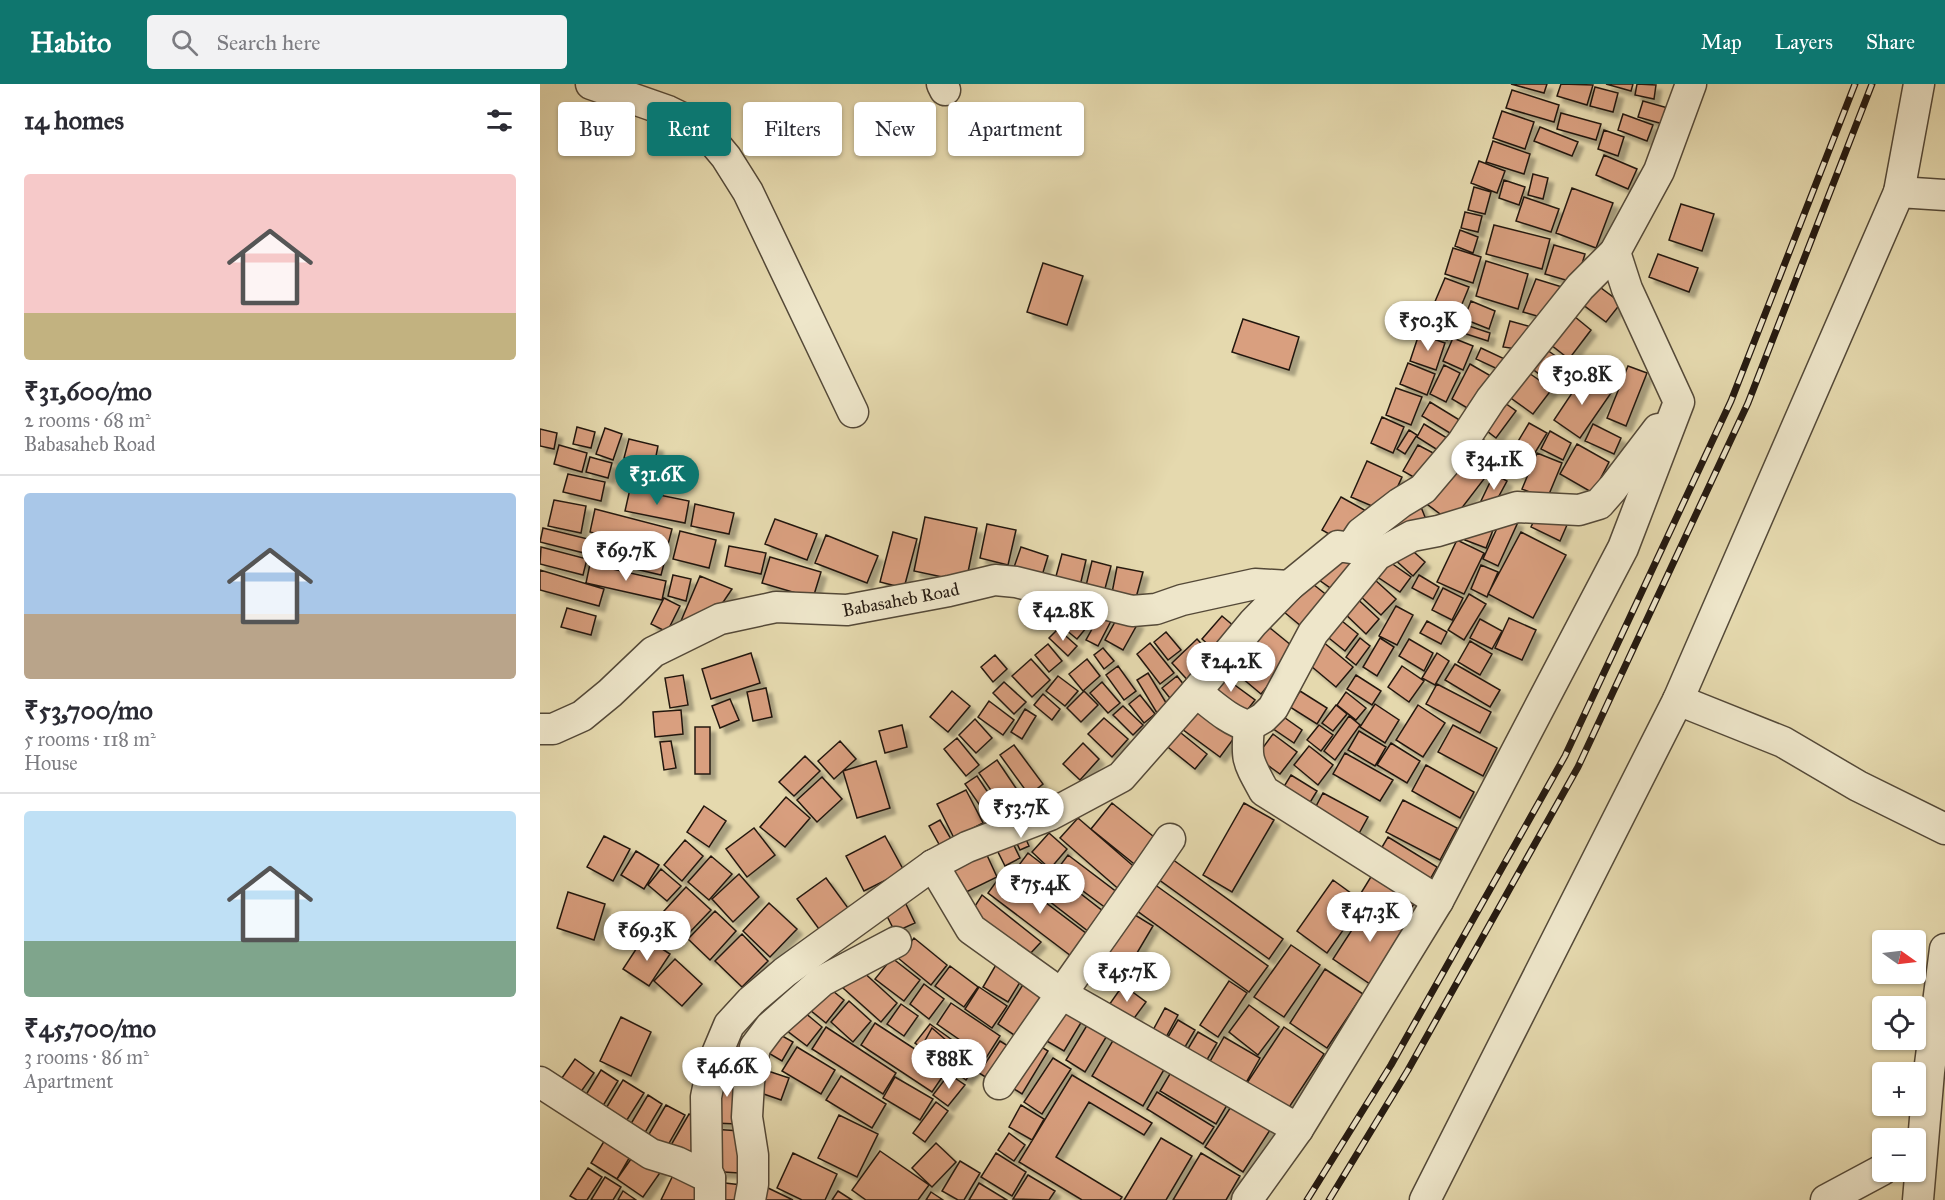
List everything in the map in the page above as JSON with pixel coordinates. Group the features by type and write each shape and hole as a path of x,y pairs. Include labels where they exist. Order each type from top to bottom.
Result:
{"street":[{"path":"591,84 668,111 701,128 726,157 748,192 853,412"},
{"path":"710,1189 707,1171 706,1097 713,1063 729,1025 751,1001 785,972 933,865 967,847 1050,815 1121,777 1253,623 1289,586 1338,546 1351,548 1361,533 1400,503 1423,489 1462,443 1491,399 1580,287 1615,252 1659,171 1691,84"},
{"path":"1425,1200 1678,700 1899,192 1919,84"},
{"path":"1899,192 1945,195"},
{"path":"1247,1200 1298,1129 1438,901 1623,548 1679,402 1627,289 1615,252"},
{"path":"1196,692 1222,713 1239,723 1249,726 1263,718 1273,708 1313,633 1377,555 1412,536 1438,531 1517,507 1579,510 1599,504 1679,402"},
{"name":"Babasaheb Road","path":"540,729 553,729 582,716 653,652 720,619 776,607 847,610 995,580 1016,582 1132,611 1156,609 1182,600 1255,584 1289,586"},
{"path":"1678,700 1784,742 1858,786 1945,829"},
{"path":"1249,726 1248,764 1263,790 1438,901"},
{"path":"999,1084 1060,993 1170,839"},
{"path":"933,865 971,929 1060,993 1298,1129"},
{"path":"750,1200 753,1184 753,1155 747,1117 749,1082 755,1047 771,1027 822,981 896,942"},
{"path":"1918,1200 1928,1153 1945,949"},
{"path":"540,1082 651,1154 677,1162 710,1189"},
{"path":"1826,1200 1872,1175"}],"building":[{"path":"1511,84 1547,84 1544,93"},
{"path":"1561,84 1593,85 1587,105 1557,96"},
{"path":"1606,84 1633,84 1631,91"},
{"path":"1637,84 1656,85 1654,99 1635,95"},
{"path":"1595,87 1618,93 1613,112 1590,106"},
{"path":"1512,90 1559,105 1554,122 1506,108"},
{"path":"1643,101 1675,110 1670,126 1638,117"},
{"path":"1502,111 1534,122 1525,149 1493,138"},
{"path":"1561,113 1601,124 1596,140 1557,129"},
{"path":"1623,114 1653,125 1647,141 1618,130"},
{"path":"1540,127 1578,142 1572,156 1534,141"},
{"path":"1604,130 1624,137 1618,156 1598,149"},
{"path":"1493,141 1530,154 1524,174 1486,162"},
{"path":"1604,155 1637,169 1628,189 1596,175"},
{"path":"1479,161 1505,171 1497,193 1471,183"},
{"path":"1533,174 1548,178 1543,199 1528,195"},
{"path":"1504,180 1525,187 1519,205 1499,198"},
{"path":"1474,187 1491,192 1485,214 1468,210"},
{"path":"1572,188 1613,203 1596,248 1556,233"},
{"path":"1524,197 1559,209 1551,232 1516,221"},
{"path":"1681,204 1714,214 1702,251 1669,240"},
{"path":"1465,212 1482,216 1478,232 1461,228"},
{"path":"1494,225 1550,239 1542,269 1486,254"},
{"path":"1460,230 1478,237 1473,253 1455,246"},
{"path":"1554,245 1585,254 1576,283 1545,274"},
{"path":"1453,248 1481,257 1473,283 1445,274"},
{"path":"1658,254 1698,268 1689,292 1649,277"},
{"path":"1486,261 1528,274 1518,309 1476,296"},
{"path":"1043,263 1083,276 1067,325 1027,312"},
{"path":"1445,278 1469,287 1455,321 1431,311"},
{"path":"1536,279 1562,287 1551,320 1523,312"},
{"path":"1593,282 1621,303 1606,322 1578,301"},
{"path":"1471,301 1495,311 1489,329 1464,319"},
{"path":"1569,312 1591,330 1569,359 1546,341"},
{"path":"1427,314 1453,322 1447,340 1421,331"},
{"path":"1243,319 1299,337 1289,370 1232,352"},
{"path":"1510,321 1535,328 1524,350 1503,347"},
{"path":"1460,323 1490,333 1488,341 1457,331"},
{"path":"1419,334 1445,343 1436,370 1410,361"},
{"path":"1453,338 1473,346 1463,370 1443,361"},
{"path":"1540,345 1571,367 1556,387 1526,364"},
{"path":"1481,348 1509,361 1504,372 1476,359"},
{"path":"1408,363 1435,374 1427,395 1400,384"},
{"path":"1470,364 1496,379 1474,412 1452,399"},
{"path":"1444,365 1460,373 1446,402 1430,394"},
{"path":"1628,366 1647,373 1626,426 1607,418"},
{"path":"1526,371 1552,389 1533,414 1508,396"},
{"path":"1584,375 1611,393 1580,438 1554,420"},
{"path":"1396,388 1422,397 1411,425 1386,415"},
{"path":"1498,398 1516,411 1496,438 1478,424"},
{"path":"1430,402 1466,424 1458,438 1422,416"},
{"path":"1382,417 1404,427 1393,453 1371,443"},
{"path":"1529,423 1547,433 1522,474 1505,463"},
{"path":"1424,424 1452,441 1444,454 1417,437"},
{"path":"1593,424 1621,438 1614,454 1585,441"},
{"path":"577,427 595,432 591,448 573,444"},
{"path":"605,428 622,434 613,460 596,454"},
{"path":"540,429 557,433 554,449 540,446"},
{"path":"1409,430 1417,435 1405,454 1397,449"},
{"path":"1550,431 1571,443 1563,460 1541,449"},
{"path":"1474,434 1503,452 1490,474 1460,456"},
{"path":"629,439 658,446 654,466 624,458"},
{"path":"1577,444 1609,462 1593,493 1560,474"},
{"path":"559,445 587,453 582,472 554,464"},
{"path":"1418,445 1439,456 1424,483 1403,471"},
{"path":"1537,453 1562,463 1547,499 1522,489"},
{"path":"1453,455 1484,479 1451,522 1420,499"},
{"path":"590,457 612,463 608,478 586,472"},
{"path":"1367,461 1402,477 1386,512 1351,497"},
{"path":"568,474 605,482 601,501 563,492"},
{"path":"1494,474 1507,481 1493,507 1481,501"},
{"path":"630,489 689,501 685,523 625,511"},
{"path":"1341,497 1368,512 1350,546 1322,530"},
{"path":"554,500 586,506 581,533 548,526"},
{"path":"1419,502 1427,522 1395,536 1388,517"},
{"path":"695,504 734,513 729,534 691,526"},
{"path":"595,509 672,529 666,552 590,532"},
{"path":"1538,512 1567,525 1560,541 1531,527"},
{"path":"1503,515 1518,522 1498,566 1483,559"},
{"path":"925,517 977,528 966,582 914,571"},
{"path":"775,519 817,534 807,560 765,544"},
{"path":"987,524 1016,530 1008,565 980,558"},
{"path":"1472,525 1493,530 1486,548 1465,540"},
{"path":"543,528 592,540 588,554 540,542"},
{"path":"680,531 716,540 709,568 673,559"},
{"path":"893,532 917,539 904,588 880,582"},
{"path":"1521,532 1566,555 1533,618 1488,594"},
{"path":"826,535 878,556 867,583 815,563"},
{"path":"598,540 666,556 661,575 593,559"},
{"path":"1457,540 1484,553 1464,594 1437,582"},
{"path":"1405,544 1425,562 1413,576 1392,557"},
{"path":"729,546 766,553 761,574 725,566"},
{"path":"541,547 587,559 583,575 540,564"},
{"path":"1021,547 1048,556 1040,582 1012,573"},
{"path":"1340,551 1359,565 1339,594 1319,580"},
{"path":"1062,554 1086,560 1080,586 1055,580"},
{"path":"770,557 821,572 813,598 762,583"},
{"path":"1384,558 1411,577 1400,592 1373,574"},
{"path":"1092,561 1111,566 1102,600 1084,594"},
{"path":"590,564 666,581 662,600 586,583"},
{"path":"1481,565 1498,572 1487,597 1471,589"},
{"path":"1117,567 1143,572 1134,605 1111,598"},
{"path":"540,570 604,589 599,606 540,590"},
{"path":"673,575 691,579 686,601 668,596"},
{"path":"1419,575 1439,587 1433,599 1412,588"},
{"path":"700,576 732,589 711,620 681,621"},
{"path":"1374,579 1396,599 1381,615 1359,595"},
{"path":"1309,581 1333,600 1307,631 1284,612"},
{"path":"1443,588 1463,598 1452,620 1432,610"},
{"path":"1352,594 1379,619 1366,634 1339,608"},
{"path":"1469,594 1486,604 1464,640 1448,630"},
{"path":"664,598 680,606 667,632 651,624"},
{"path":"1396,606 1413,615 1397,645 1379,636"},
{"path":"1086,607 1096,616 1077,639 1066,630"},
{"path":"567,608 596,616 591,635 561,627"},
{"path":"1102,611 1113,617 1098,646 1086,640"},
{"path":"1120,613 1138,623 1123,650 1105,640"},
{"path":"1332,613 1358,634 1345,651 1319,630"},
{"path":"1222,616 1242,633 1222,657 1202,639"},
{"path":"1509,618 1536,630 1522,660 1495,648"},
{"path":"1259,619 1297,650 1261,694 1223,662"},
{"path":"1480,619 1502,631 1492,649 1470,638"},
{"path":"1427,621 1447,632 1441,644 1420,633"},
{"path":"1058,629 1077,646 1068,656 1049,638"},
{"path":"1166,632 1181,650 1168,660 1154,642"},
{"path":"1360,638 1370,646 1356,665 1346,657"},
{"path":"1380,638 1394,647 1377,676 1363,667"},
{"path":"1197,639 1219,663 1193,686 1172,663"},
{"path":"1409,639 1433,653 1424,671 1399,656"},
{"path":"1322,641 1353,667 1336,687 1305,661"},
{"path":"1470,641 1492,654 1480,675 1458,662"},
{"path":"1150,643 1174,673 1160,684 1137,654"},
{"path":"1048,644 1062,661 1049,672 1035,655"},
{"path":"1103,648 1114,661 1104,669 1094,655"},
{"path":"751,653 760,683 711,699 702,669"},
{"path":"1437,653 1449,661 1435,685 1422,678"},
{"path":"995,655 1007,669 993,682 981,667"},
{"path":"1031,659 1050,680 1032,697 1012,676"},
{"path":"1087,659 1100,676 1083,691 1069,674"},
{"path":"1455,664 1500,690 1490,707 1445,680"},
{"path":"1118,666 1136,691 1124,700 1106,675"},
{"path":"1402,666 1424,681 1409,702 1388,687"},
{"path":"1217,672 1255,700 1245,713 1207,686"},
{"path":"1148,673 1168,706 1157,713 1137,680"},
{"path":"683,675 688,705 670,708 665,678"},
{"path":"1356,675 1381,691 1372,705 1347,689"},
{"path":"1058,676 1078,691 1065,706 1046,691"},
{"path":"1177,676 1188,690 1173,702 1162,688"},
{"path":"1004,682 1026,702 1014,714 993,693"},
{"path":"1102,682 1120,703 1108,713 1090,693"},
{"path":"1437,684 1491,712 1480,733 1426,704"},
{"path":"766,688 772,717 753,721 747,692"},
{"path":"952,691 970,706 948,732 930,717"},
{"path":"1084,691 1098,705 1081,722 1067,708"},
{"path":"1300,691 1327,708 1317,724 1290,707"},
{"path":"1346,692 1366,708 1356,720 1337,705"},
{"path":"1043,694 1060,709 1052,720 1034,705"},
{"path":"1140,695 1155,714 1144,723 1129,704"},
{"path":"730,699 739,720 720,728 712,706"},
{"path":"989,701 1014,720 1003,735 978,717"},
{"path":"1375,704 1399,720 1385,743 1360,727"},
{"path":"1199,705 1237,734 1220,757 1182,729"},
{"path":"1336,705 1347,714 1333,731 1322,723"},
{"path":"1418,705 1445,723 1423,757 1396,740"},
{"path":"1123,706 1143,725 1133,735 1113,715"},
{"path":"1025,709 1036,716 1022,739 1011,732"},
{"path":"681,710 683,734 655,737 653,712"},
{"path":"1278,713 1302,730 1294,743 1269,726"},
{"path":"1349,716 1360,725 1335,760 1324,751"},
{"path":"1104,718 1128,739 1112,757 1088,734"},
{"path":"975,719 992,738 976,753 959,735"},
{"path":"902,725 907,747 885,753 879,731"},
{"path":"1319,725 1333,735 1321,751 1307,740"},
{"path":"1453,725 1497,748 1483,776 1438,752"},
{"path":"695,727 710,727 710,774 695,774"},
{"path":"1176,729 1207,754 1195,769 1164,744"},
{"path":"1359,731 1386,747 1375,766 1348,750"},
{"path":"1273,734 1297,752 1280,774 1256,757"},
{"path":"957,738 979,765 966,776 944,749"},
{"path":"671,741 676,768 664,770 660,742"},
{"path":"840,741 856,759 834,779 818,761"},
{"path":"1083,743 1099,759 1080,780 1063,764"},
{"path":"1391,743 1420,761 1407,783 1377,765"},
{"path":"1014,745 1043,784 1029,795 1000,755"},
{"path":"1309,746 1333,765 1318,785 1294,765"},
{"path":"1345,753 1393,780 1380,801 1333,774"},
{"path":"805,756 820,771 794,796 779,782"},
{"path":"997,760 1026,803 1008,815 979,773"},
{"path":"876,761 890,808 857,818 843,771"},
{"path":"1426,765 1474,792 1460,818 1412,791"},
{"path":"1291,775 1317,791 1306,809 1280,793"},
{"path":"977,776 1001,812 990,820 965,784"},
{"path":"822,777 842,799 817,822 797,800"},
{"path":"966,790 983,823 954,838 937,804"},
{"path":"1323,793 1368,817 1357,837 1313,812"},
{"path":"786,797 810,818 785,847 760,827"},
{"path":"1403,800 1457,828 1440,860 1386,832"},
{"path":"1112,803 1159,841 1138,867 1091,829"},
{"path":"1244,803 1274,820 1232,892 1203,875"},
{"path":"704,806 726,821 709,847 687,832"},
{"path":"1078,818 1139,871 1122,892 1060,838"},
{"path":"940,820 951,839 940,846 929,826"},
{"path":"754,828 775,855 747,877 726,849"},
{"path":"1021,828 1029,846 1020,850 1012,833"},
{"path":"1049,833 1067,849 1050,869 1032,852"},
{"path":"1009,835 1020,858 1005,866 993,842"},
{"path":"604,836 630,849 613,881 587,867"},
{"path":"885,836 904,871 864,891 846,856"},
{"path":"1388,837 1437,867 1425,888 1375,859"},
{"path":"685,840 703,856 682,881 664,865"},
{"path":"636,851 659,865 644,889 621,875"},
{"path":"986,853 997,877 956,897 945,873"},
{"path":"1028,853 1108,915 1093,935 1013,873"},
{"path":"1165,854 1283,939 1269,959 1151,874"},
{"path":"1068,855 1122,896 1110,911 1056,871"},
{"path":"711,856 732,874 709,900 688,882"},
{"path":"1377,867 1420,894 1404,920 1361,893"},
{"path":"661,869 681,886 667,901 648,885"},
{"path":"1004,871 1091,937 1075,959 988,893"},
{"path":"739,874 759,897 733,922 712,899"},
{"path":"826,878 848,908 819,929 797,899"},
{"path":"1147,879 1268,966 1249,992 1129,905"},
{"path":"1333,880 1363,902 1327,953 1297,931"},
{"path":"686,887 711,910 689,933 664,911"},
{"path":"568,892 605,904 594,940 557,928"},
{"path":"982,895 1041,942 1028,956 970,914"},
{"path":"903,898 915,923 895,932 883,908"},
{"path":"1370,902 1408,928 1370,984 1333,959"},
{"path":"769,903 797,929 770,957 743,931"},
{"path":"1127,910 1153,926 1121,980 1095,965"},
{"path":"715,911 736,931 710,960 688,939"},
{"path":"742,934 768,961 742,987 715,961"},
{"path":"644,937 670,954 649,986 623,969"},
{"path":"914,938 947,965 931,985 898,958"},
{"path":"1291,945 1320,965 1284,1017 1254,997"},
{"path":"892,958 920,980 904,1001 875,979"},
{"path":"675,959 702,984 682,1006 654,981"},
{"path":"997,963 1022,979 1008,1002 983,987"},
{"path":"950,966 978,987 964,1007 935,986"},
{"path":"860,969 897,1003 881,1022 843,988"},
{"path":"1325,969 1363,994 1327,1048 1290,1023"},
{"path":"1229,981 1247,993 1218,1037 1200,1025"},
{"path":"823,983 844,1000 826,1023 805,1006"},
{"path":"1024,983 1050,1000 1023,1041 998,1024"},
{"path":"924,984 944,999 929,1019 910,1004"},
{"path":"1123,985 1146,1002 1132,1021 1109,1005"},
{"path":"979,987 1007,1006 992,1028 965,1009"},
{"path":"849,1001 871,1021 853,1042 831,1022"},
{"path":"1059,1001 1085,1016 1064,1051 1038,1036"},
{"path":"951,1003 1000,1036 986,1058 937,1024"},
{"path":"901,1004 918,1016 904,1036 887,1024"},
{"path":"1249,1005 1279,1027 1258,1055 1229,1032"},
{"path":"798,1007 822,1027 807,1046 782,1027"},
{"path":"1165,1008 1178,1015 1165,1039 1152,1032"},
{"path":"621,1017 651,1032 631,1076 600,1061"},
{"path":"1178,1020 1195,1030 1182,1052 1165,1042"},
{"path":"1089,1022 1108,1034 1085,1072 1066,1060"},
{"path":"875,1023 947,1070 932,1092 861,1045"},
{"path":"930,1024 980,1060 966,1080 915,1043"},
{"path":"826,1027 896,1073 883,1094 812,1049"},
{"path":"1284,1027 1324,1054 1284,1115 1243,1089"},
{"path":"932,1028 961,1053 951,1066 922,1046"},
{"path":"770,1029 793,1042 782,1061 760,1048"},
{"path":"1118,1032 1169,1061 1143,1106 1092,1076"},
{"path":"1198,1032 1217,1043 1202,1068 1183,1057"},
{"path":"729,1034 753,1046 741,1069 717,1056"},
{"path":"1224,1037 1260,1058 1244,1086 1208,1065"},
{"path":"1000,1041 1016,1051 995,1083 979,1073"},
{"path":"1032,1041 1048,1051 1022,1094 1005,1083"},
{"path":"797,1047 835,1070 821,1094 782,1071"},
{"path":"1053,1058 1071,1069 1042,1114 1024,1102"},
{"path":"575,1059 594,1073 576,1099 557,1085"},
{"path":"1174,1067 1230,1100 1216,1124 1160,1091"},
{"path":"762,1069 789,1078 781,1100 755,1091"},
{"path":"601,1070 618,1081 601,1109 584,1098"},
{"path":"717,1072 740,1073 738,1124 714,1123"},
{"path":"949,1074 965,1085 948,1106 933,1095"},
{"path":"1072,1075 1152,1123 1144,1135 1089,1102 1056,1157 1122,1197 1120,1200 1082,1200 1019,1162"},
{"path":"841,1076 886,1104 872,1128 826,1100"},
{"path":"895,1077 933,1099 920,1120 883,1098"},
{"path":"623,1080 644,1093 625,1123 605,1110"},
{"path":"1157,1092 1214,1127 1203,1144 1147,1109"},
{"path":"648,1095 662,1104 643,1136 629,1127"},
{"path":"936,1102 948,1111 925,1142 913,1133"},
{"path":"1234,1102 1272,1127 1243,1172 1205,1147"},
{"path":"666,1105 685,1115 664,1152 645,1141"},
{"path":"1021,1105 1044,1119 1032,1140 1009,1127"},
{"path":"689,1114 706,1124 684,1163 667,1152"},
{"path":"839,1115 878,1134 857,1177 818,1158"},
{"path":"711,1129 741,1131 739,1173 709,1171"},
{"path":"609,1133 635,1148 617,1179 591,1163"},
{"path":"1009,1133 1025,1145 1014,1161 998,1150"},
{"path":"1161,1138 1192,1156 1166,1200 1124,1200"},
{"path":"936,1143 956,1162 932,1187 912,1168"},
{"path":"638,1149 664,1167 643,1197 617,1179"},
{"path":"880,1151 929,1185 918,1200 866,1200 852,1190"},
{"path":"793,1153 837,1174 825,1200 802,1200 777,1188"},
{"path":"996,1153 1026,1172 1012,1196 981,1177"},
{"path":"1201,1153 1240,1176 1226,1200 1173,1200"},
{"path":"960,1161 980,1173 964,1200 958,1200 942,1191"},
{"path":"678,1165 708,1179 698,1200 661,1200"},
{"path":"588,1168 602,1177 587,1200 577,1200 570,1196"},
{"path":"1028,1175 1055,1191 1049,1200 1013,1199"},
{"path":"605,1177 621,1187 613,1200 591,1200"},
{"path":"716,1182 742,1185 740,1200 714,1200"},
{"path":"979,1183 1007,1200 969,1200"},
{"path":"766,1187 793,1200 760,1200"},
{"path":"623,1191 636,1200 618,1200"},
{"path":"838,1191 852,1200 832,1200"},
{"path":"931,1192 943,1200 926,1200"}],"railway":[{"path":"1307,1200 1391,1065 1565,756 1731,401 1855,84"},
{"path":"1329,1200 1408,1070 1578,767 1748,403 1872,84"}]}
